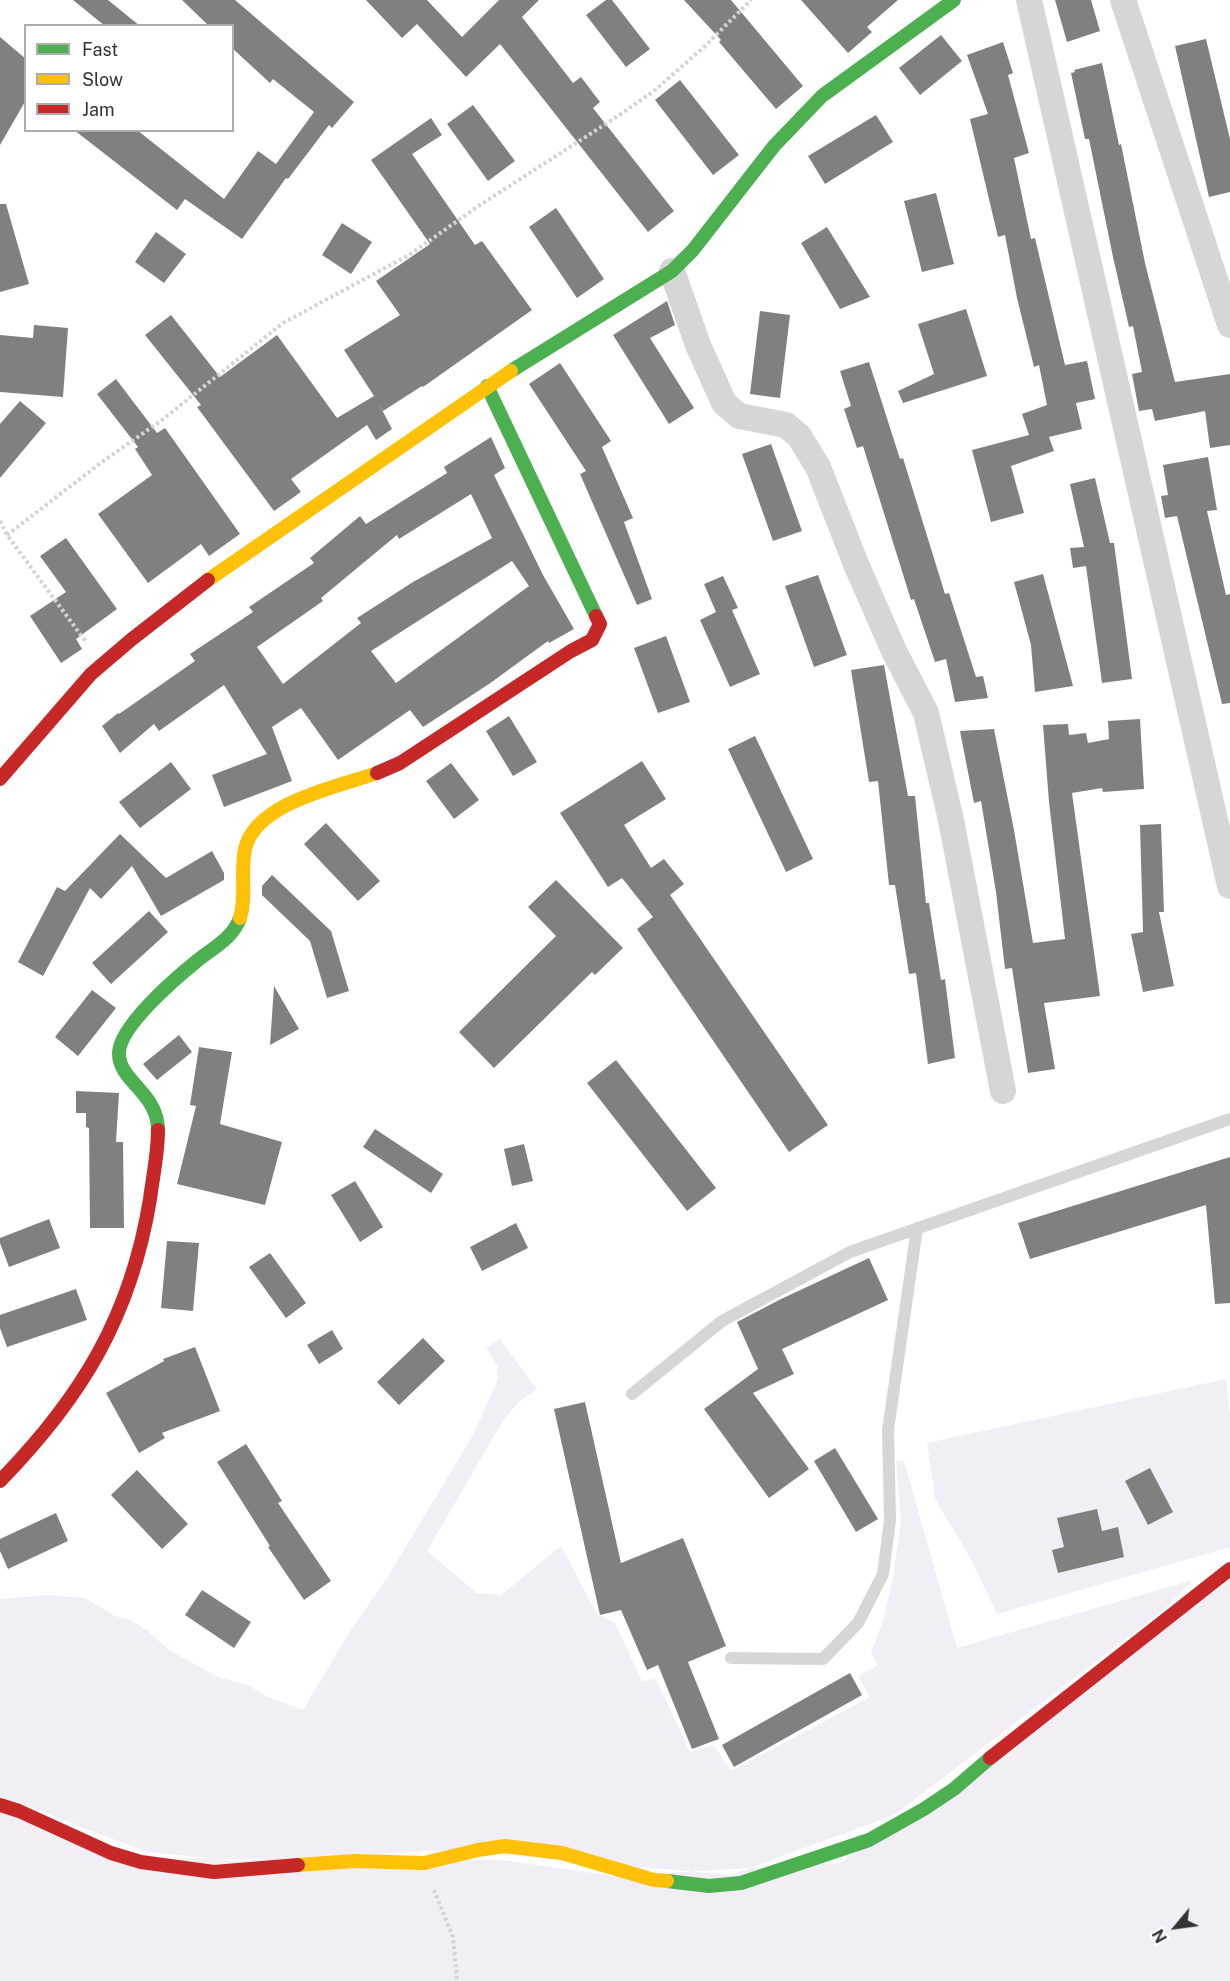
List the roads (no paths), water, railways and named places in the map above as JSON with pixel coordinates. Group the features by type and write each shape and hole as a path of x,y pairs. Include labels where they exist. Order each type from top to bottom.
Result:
{"street":[{"path":"0,779 54,715 102,664 220,571 488,386 672,271 693,250 774,146 822,96 954,0"},
{"path":"1029,0 1230,886"},
{"path":"1123,0 1230,325"},
{"path":"672,271 698,345 724,403 739,416 786,425 799,436 819,467 856,564 894,651 926,713 951,820 1003,1091"},
{"path":"0,1482 34,1447 87,1377 122,1305 134,1273 144,1235 159,1118 152,1101 127,1074 119,1059 118,1047 143,1012 184,971 227,937 238,923 243,908 243,859 249,837 262,820 283,807 390,768 446,736 543,669 591,640 600,624 488,386"},
{"path":"0,1805 111,1853 141,1862 214,1872 355,1861 424,1863 505,1846 562,1852 654,1880 709,1887 741,1883 869,1840 954,1789 1070,1692 1230,1569"}],"lane":[{"path":"632,1394 722,1321 850,1252 1230,1119"},
{"path":"731,1658 823,1659 858,1623 883,1574 891,1520 888,1430 917,1228"}]}
